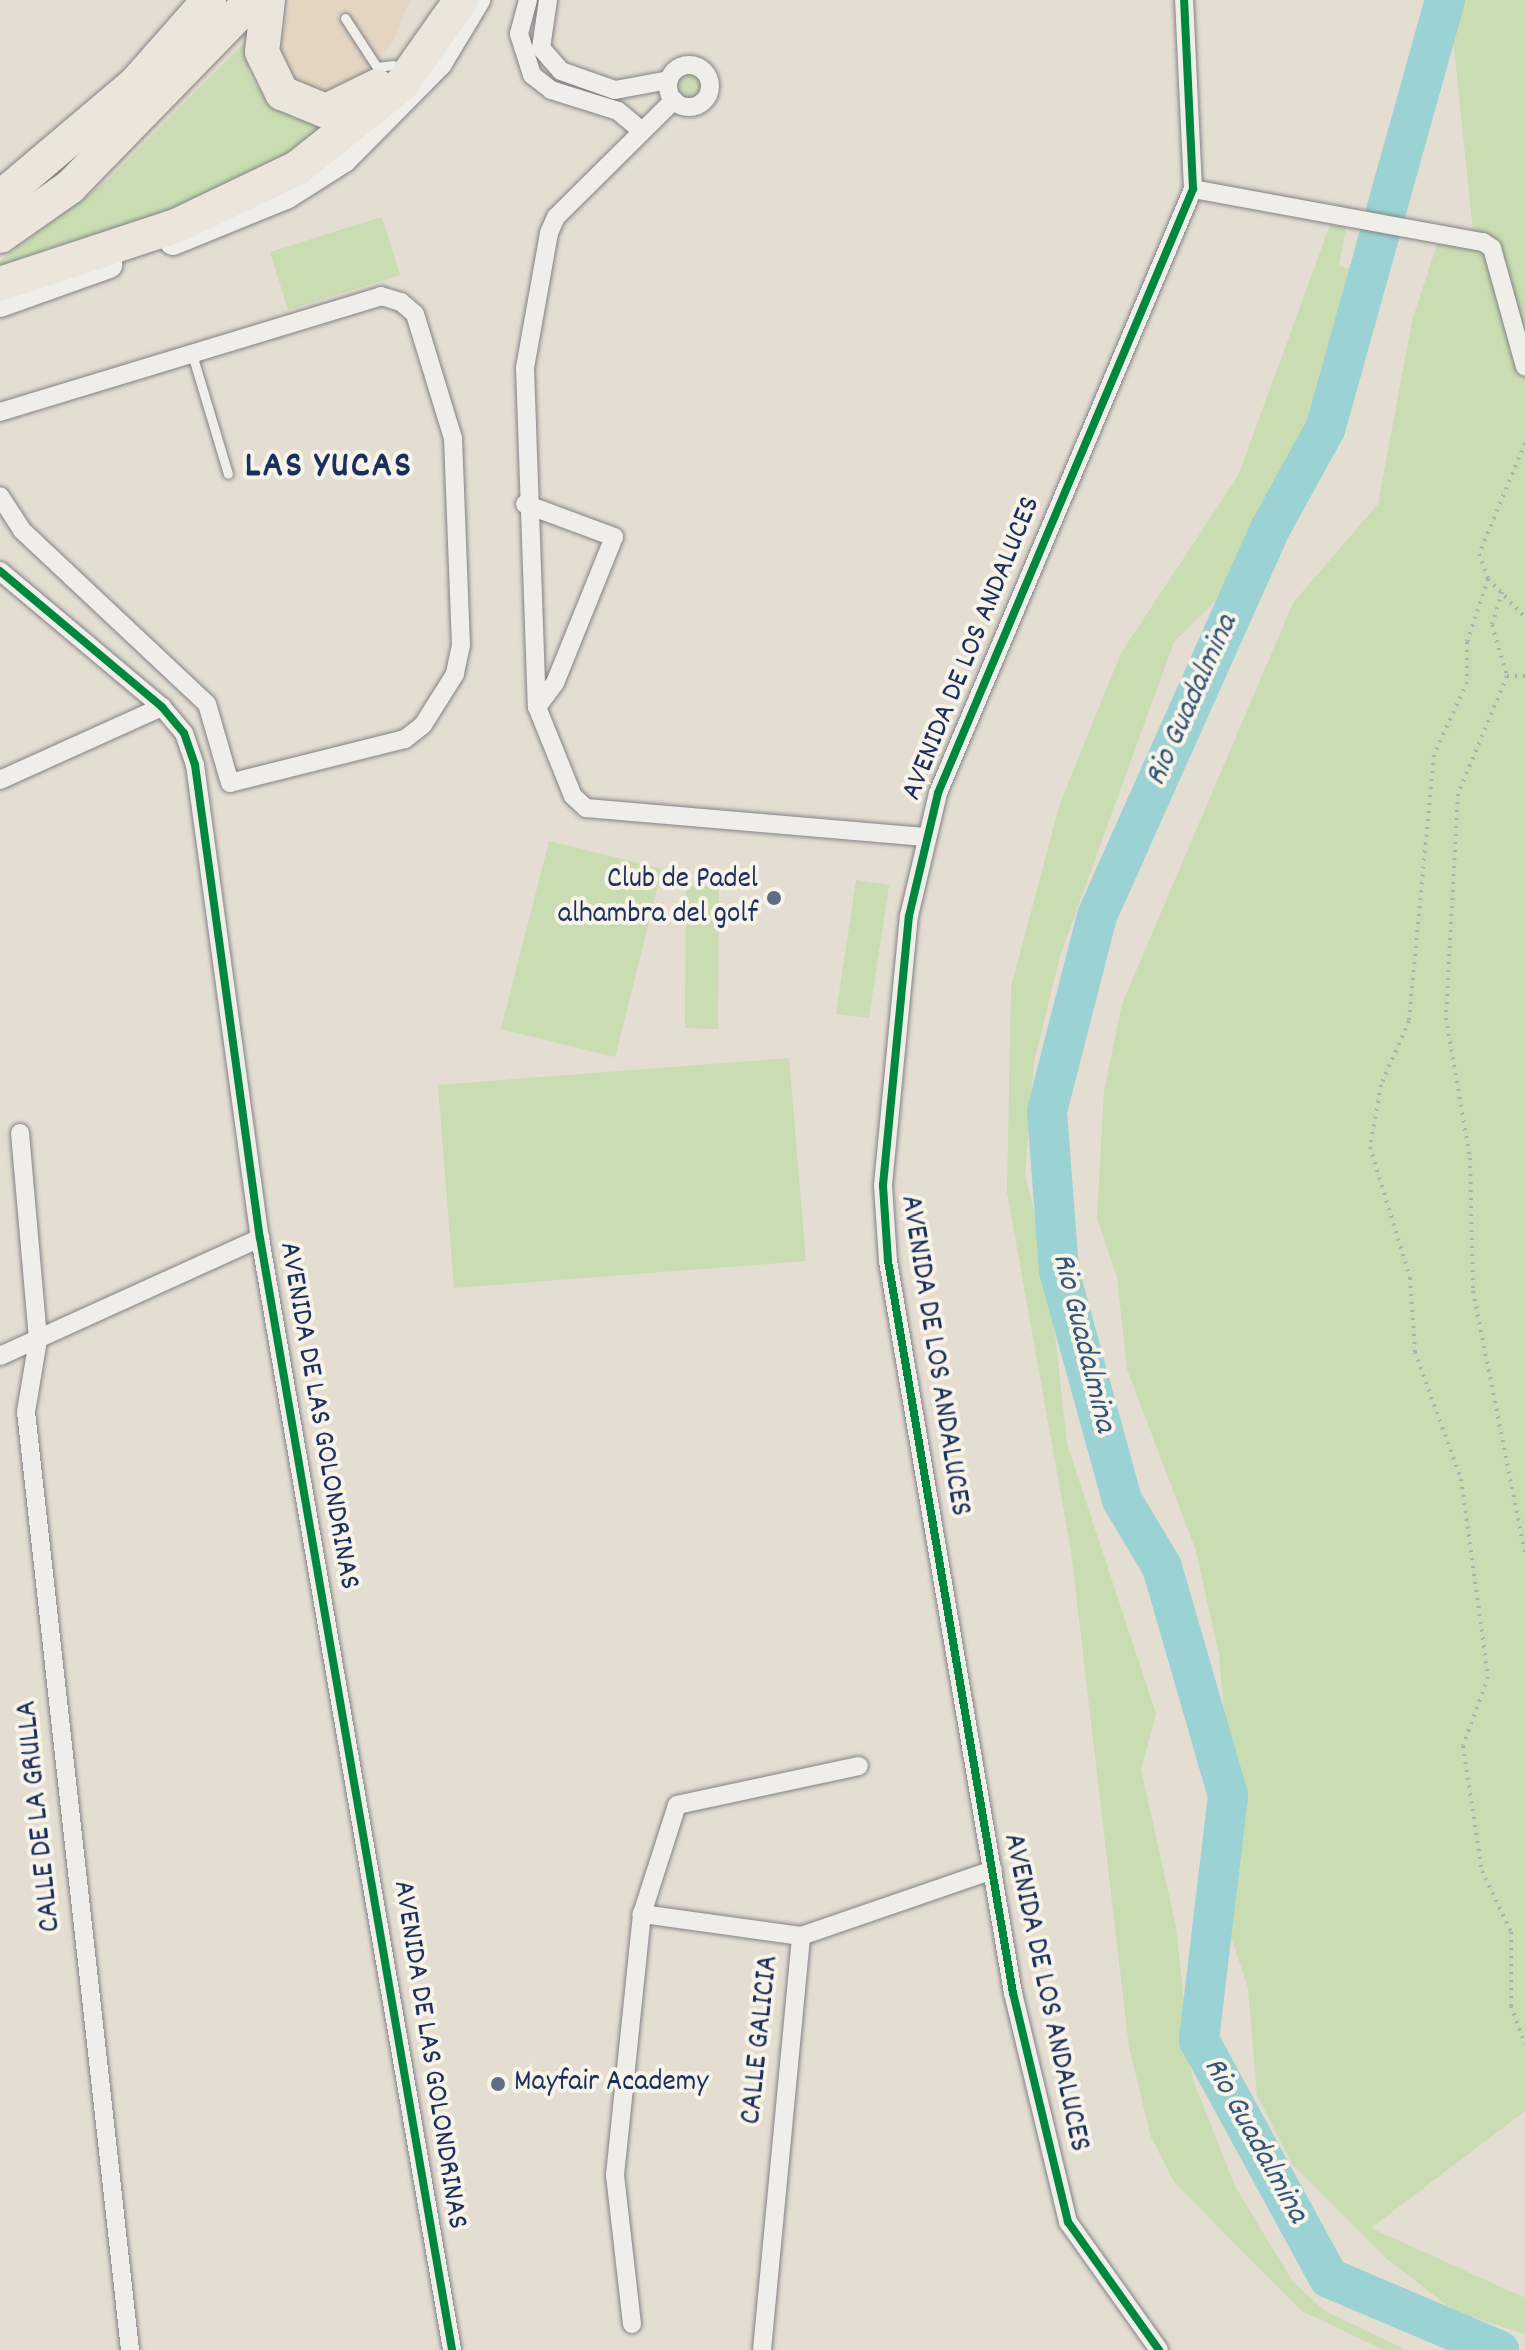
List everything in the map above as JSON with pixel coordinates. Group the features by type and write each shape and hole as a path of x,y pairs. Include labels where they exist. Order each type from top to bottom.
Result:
{"highway":[{"path":"0,198 135,84 209,0"},
{"path":"0,236 70,187 252,0"},
{"path":"268,0 260,32 269,75 303,106 352,104 393,65 435,0"},
{"path":"0,284 178,225 297,168 401,85 461,0"}],"main road":[{"path":"0,304 219,226 318,177 404,104 477,0"}],"street":[{"path":"528,0 519,34 532,75 551,90 618,111 642,131"},
{"path":"548,0 541,48 561,71 615,90 669,80 690,65 710,81 700,104 674,100"},
{"name":"AVENIDA DE LOS ANDALUCES","path":"1159,2350 1068,2222 993,1870 885,1215 884,1135 925,837 1029,567 1193,189 1184,0"},
{"path":"669,80 674,100"},
{"path":"674,100 556,217 549,233 527,335 525,504 537,707 573,796 586,808 925,837"},
{"path":"1193,189 1483,242 1492,248 1525,367"},
{"path":"0,412 381,296 415,314 453,438 461,645 455,674 423,725 405,739 230,783 207,704 22,530 0,496"},
{"path":"525,504 614,537 555,683 537,707"},
{"name":"AVENIDA DE LAS GOLONDRINAS","path":"0,571 162,707 184,733 195,765 260,1238 452,2350"},
{"path":"0,780 162,707"},
{"name":"CALLE DE LA GRULLA","path":"20,1133 38,1340 26,1412 130,2350"},
{"path":"0,1356 260,1238"},
{"path":"632,2324 615,2175 642,1914 677,1805 859,1766"},
{"name":"CALLE GALICIA","path":"762,2350 801,1936 993,1870"},
{"path":"642,1914 801,1936"}],"lane":[{"path":"345,18 377,67 393,65"},
{"path":"192,354 228,474"}],"path":[{"path":"1525,443 1479,554 1488,579 1525,617"},
{"path":"1488,579 1467,642 1467,682 1434,755 1409,1021 1381,1085 1370,1147 1410,1278 1415,1352 1461,1479 1469,1579 1488,1677 1463,1746 1482,1871 1511,1932 1511,2006 1525,2045"},
{"path":"1502,592 1492,625 1507,676 1458,794 1446,1018 1470,1158 1473,1291 1525,1554"},
{"path":"1507,676 1525,676"}],"shaded area":[{"path":"291,0 410,0 393,41 359,82 323,95 295,81 280,49"}],"green space":[{"path":"1449,0 1525,0 1525,2111 1371,2228 1525,2298 1525,2334 1454,2311 1386,2258 1292,2164 1257,2095 1248,1988 1231,1937 1237,1850 1219,1655 1196,1551 1127,1369 1117,1277 1097,1218 1104,1091 1122,1004 1293,603 1378,504 1412,321 1437,244 1475,250"},
{"path":"246,41 249,75 265,98 293,118 332,125 215,202 0,276 0,261 108,180"},
{"path":"692,73 701,77 705,86 701,95 692,99 683,95 679,86 683,77"},
{"path":"382,217 400,275 288,310 270,252"},
{"path":"1330,225 1346,227 1339,266 1385,277 1375,328 1317,405 1270,547 1174,642 1060,956 1034,1062 1025,1174 1048,1269 1067,1444 1156,1714 1141,1769 1176,1927 1192,2077 1235,2186 1293,2282 1325,2311 1406,2350 1384,2350 1302,2311 1174,2182 1151,2137 1129,2047 1071,1551 1007,1192 1011,987 1060,803 1121,653 1238,476"},
{"path":"549,841 662,869 615,1057 501,1029"},
{"path":"856,880 889,885 869,1018 836,1014"},
{"path":"686,886 719,886 718,1029 685,1028"},
{"path":"789,1058 806,1261 454,1288 438,1085"}],"waterway":[{"name":"Rio Guadalmina","path":"1445,0 1325,429 1270,529 1097,916 1047,1111 1059,1271 1122,1500 1162,1567 1228,1796 1199,2040 1329,2278 1499,2350"}],"cycle path":[{"path":"1159,2350 1068,2222 1013,1993 888,1261 883,1185 909,916 938,793 1193,189 1184,0"},
{"path":"0,571 162,707 184,733 195,765 260,1238 452,2350"}],"place":[{"name":"Club de Padel alhambra del golf","path":"774,898"},
{"name":"Mayfair Academy","path":"498,2084"}],"district":[{"name":"LAS YUCAS","path":"329,468"}]}
